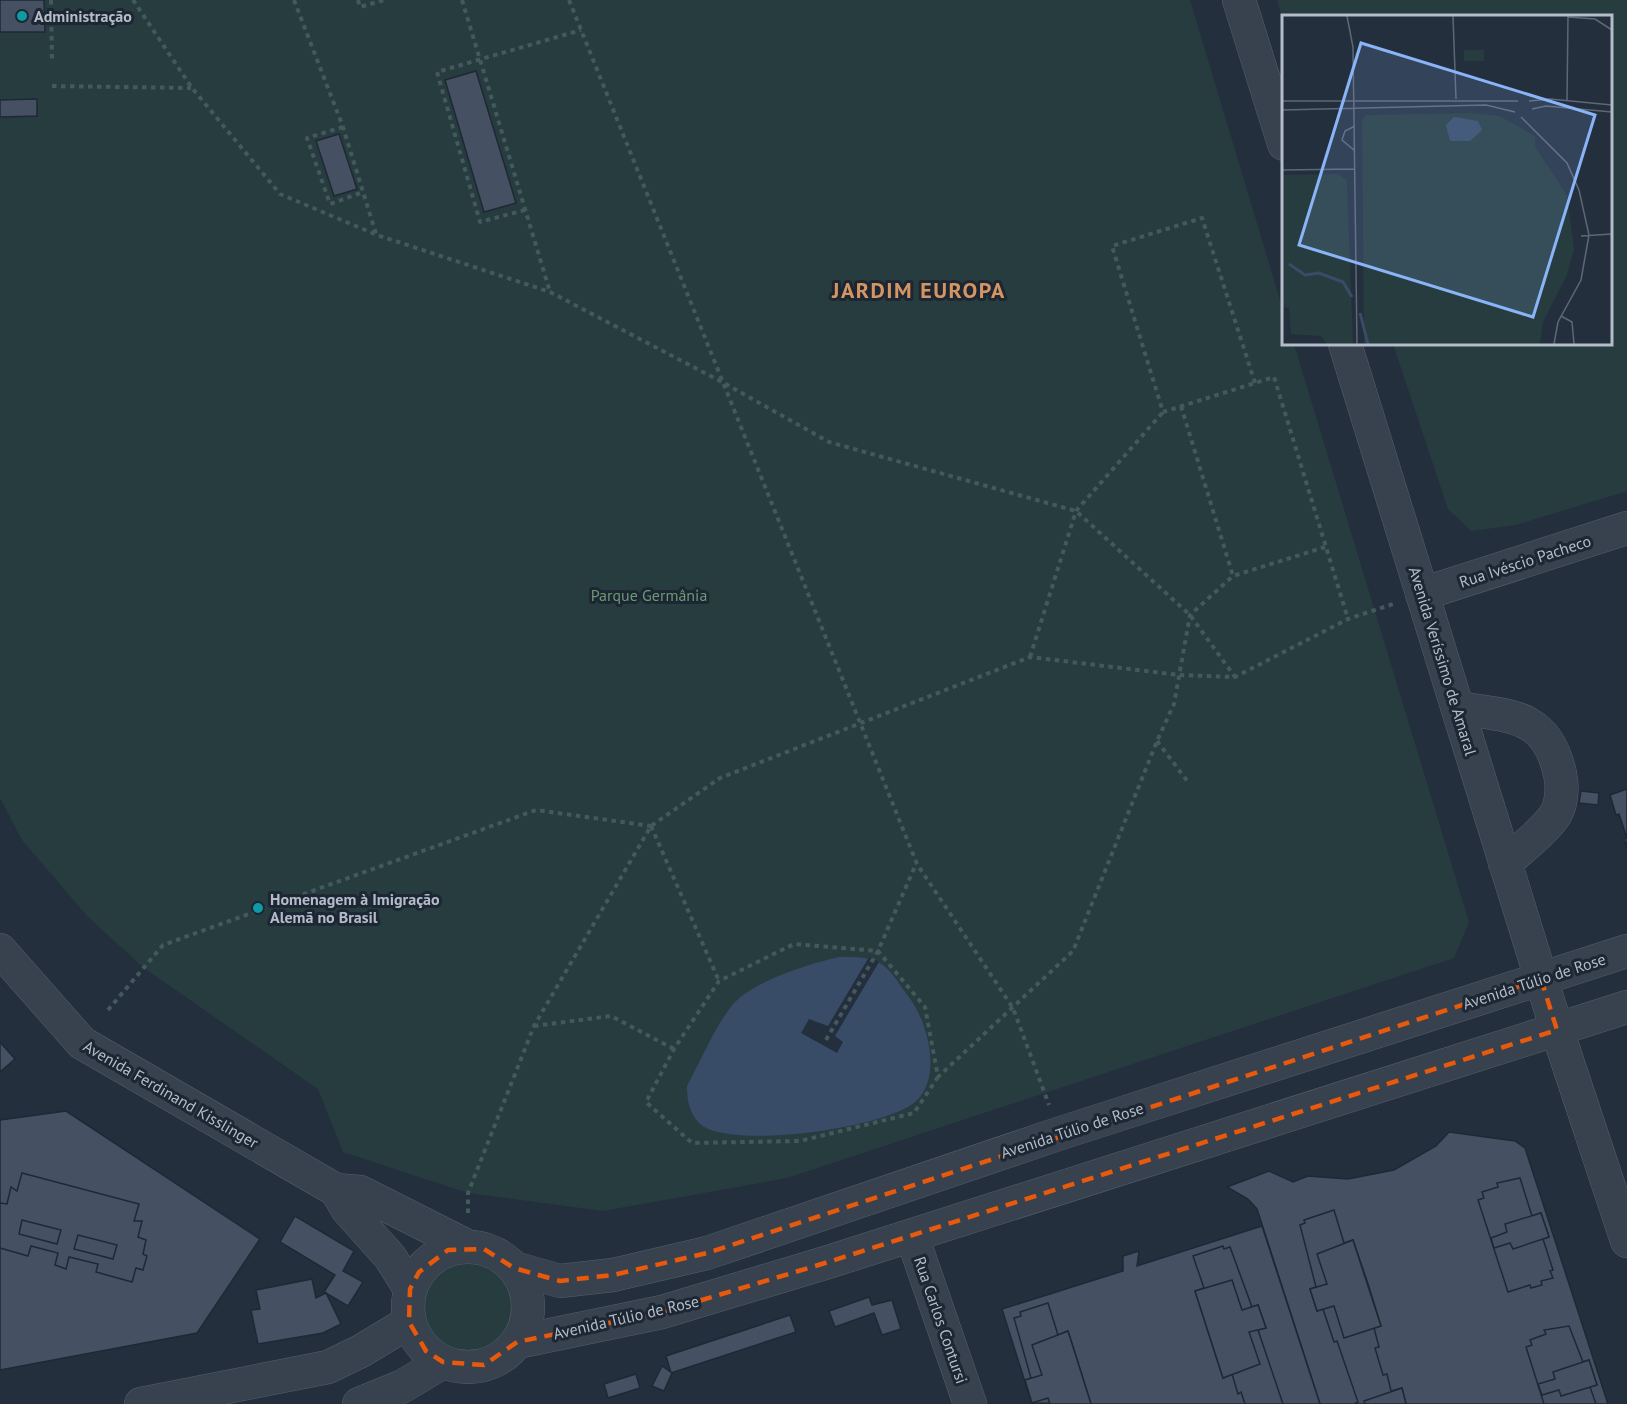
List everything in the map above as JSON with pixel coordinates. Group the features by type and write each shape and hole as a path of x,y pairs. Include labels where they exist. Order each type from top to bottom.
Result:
{"street":[{"path":"1239,0 1282,138"},
{"name":"Avenida Veríssimo de Amaral","path":"1345,345 1557,1030 1627,1241"},
{"name":"Rua Ivéscio Pacheco","path":"1422,594 1627,528"},
{"path":"1458,708 1520,718 1536,726 1556,756 1563,788 1554,817 1505,863"},
{"name":"Avenida Ferdinand Kisslinger","path":"0,950 82,1043 336,1190 360,1192 467,1246"},
{"name":"Avenida Túlio de Rose","path":"514,1268 560,1281 613,1275 707,1253 1058,1134 1627,951"},
{"name":"Avenida Túlio de Rose","path":"517,1342 662,1312 912,1236 1627,1007"},
{"name":"Avenida Ferdinand Kisslinger","path":"336,1190 348,1210 390,1257 410,1289"},
{"name":"Rua Carlos Contursi","path":"912,1236 970,1404"},
{"path":"467,1246 484,1249 500,1256 514,1268 523,1282 528,1303 526,1323 517,1342 502,1356 484,1365 463,1367 443,1362 426,1351 409,1322 407,1305 410,1289 419,1272 431,1259 448,1250 467,1246"},
{"path":"141,1404 328,1367 361,1351 409,1322"},
{"path":"359,1404 404,1386 443,1362"}],"path":[{"path":"51,0 52,60"},
{"path":"133,0 192,88 280,194 377,235 550,292 722,382 829,442 1076,511 1190,615 1235,677"},
{"path":"294,0 343,127 377,235"},
{"path":"358,0 360,7 384,0"},
{"path":"462,0 550,292"},
{"path":"569,0 917,864 1014,1008 1058,1134"},
{"path":"525,210 480,222 437,72 581,30"},
{"path":"52,86 192,88"},
{"path":"343,127 307,138 330,204 363,192"},
{"path":"1163,412 1112,246 1202,218 1256,383"},
{"path":"1030,657 1076,511 1163,412 1274,377 1348,619"},
{"path":"1181,406 1233,576"},
{"path":"939,1077 925,1007 878,951 794,944 719,981 674,1049 646,1102 692,1143 800,1141 914,1113 939,1077 1073,951 1174,704 1190,615 1233,576 1325,547"},
{"path":"467,1246 468,1192 534,1026 651,826 720,778 1030,657 1179,675 1235,677 1348,619 1422,594"},
{"path":"1157,741 1188,782"},
{"path":"108,1010 163,945 536,810 651,826"},
{"path":"651,826 719,981"},
{"path":"826,1040 878,951 917,864"},
{"path":"534,1026 611,1016 674,1049"}],"highlighted area":[{"path":"1541,979 1557,1030 825,1263 662,1312 517,1342 484,1365 443,1362 426,1351 409,1322 410,1289 419,1272 448,1250 484,1249 514,1268 560,1281 613,1275 707,1253"}],"green space":[{"name":"Parque Germânia","path":"0,0 1190,0 1282,307 1282,345 1294,345 1469,922 1454,958 787,1178 603,1211 468,1193 343,1152 318,1089 144,968 88,917 22,840 0,798"},
{"path":"1277,0 1627,0 1627,491 1516,525 1471,531 1448,509 1393,345 1612,345 1612,15 1282,17"},
{"path":"459,1264 477,1264 493,1271 505,1283 512,1299 512,1317 505,1333 493,1345 477,1352 459,1352 443,1345 431,1333 424,1317 424,1299 431,1283 443,1271"}],"water":[{"path":"839,957 866,958 882,965 889,970 917,1011 927,1038 930,1066 923,1092 915,1102 874,1120 810,1132 747,1136 721,1133 703,1126 695,1118 690,1108 687,1086 730,1008 751,990 765,982 796,969"}],"pier":[{"path":"869,957 879,962 835,1036 843,1042 837,1053 801,1033 809,1019 828,1026"}],"building":[{"name":"Administração","path":"0,0 44,0 45,32 0,32"},
{"path":"476,71 516,203 484,212 445,80"},
{"path":"37,99 37,116 0,117 0,100"},
{"path":"339,134 357,189 334,196 316,141"},
{"path":"1627,789 1627,838 1610,795"},
{"path":"1627,789 1627,838 1610,795"},
{"path":"1581,791 1599,793 1598,805 1579,803"},
{"path":"0,1042 15,1059 0,1072"},
{"path":"66,1111 260,1239 197,1333 0,1370 0,1120"},
{"path":"1449,1132 1515,1141 1525,1148 1608,1404 1320,1404 1257,1209 1248,1199 1227,1187 1269,1171 1293,1182 1308,1176 1348,1179 1394,1170 1436,1146"},
{"path":"22,1173 139,1204 134,1221 142,1221 138,1237 146,1240 143,1254 147,1256 143,1270 136,1268 132,1282 96,1272 98,1264 69,1257 66,1269 55,1265 58,1253 31,1246 28,1256 0,1248 0,1203 7,1204 11,1187 17,1191"},
{"path":"1520,1178 1532,1216 1541,1213 1549,1237 1543,1239 1553,1270 1550,1271 1553,1278 1541,1281 1542,1285 1531,1288 1530,1285 1508,1292 1478,1200 1484,1198 1482,1192 1498,1187 1497,1183"},
{"path":"1334,1210 1344,1243 1353,1240 1381,1326 1374,1328 1379,1347 1375,1348 1383,1375 1387,1374 1391,1391 1402,1388 1406,1404 1354,1404 1358,1402 1337,1341 1334,1342 1323,1309 1317,1311 1310,1289 1316,1287 1300,1225 1305,1223 1304,1220"},
{"path":"1541,1213 1549,1237 1513,1249 1510,1243 1494,1248 1491,1238 1507,1232 1505,1224"},
{"path":"295,1216 354,1251 343,1271 363,1282 348,1306 324,1292 335,1275 280,1242"},
{"path":"22,1220 61,1230 57,1244 19,1234"},
{"path":"1262,1226 1320,1404 1032,1404 1002,1309 1123,1271 1123,1256 1139,1251 1137,1266"},
{"path":"78,1235 117,1245 113,1259 74,1249"},
{"path":"1353,1240 1381,1326 1344,1338 1334,1306 1317,1311 1310,1289 1327,1284 1317,1254"},
{"path":"1223,1246 1224,1249 1230,1247 1252,1307 1258,1305 1266,1328 1258,1330 1283,1404 1245,1404 1241,1392 1238,1394 1232,1374 1223,1378 1195,1291 1204,1288 1193,1256"},
{"path":"312,1279 316,1298 326,1293 341,1324 323,1333 258,1344 251,1310 260,1309 256,1290"},
{"path":"1232,1280 1242,1310 1258,1305 1266,1328 1249,1332 1260,1364 1223,1378 1195,1291"},
{"path":"869,1297 872,1305 892,1300 901,1329 882,1335 874,1313 835,1327 829,1311"},
{"path":"1048,1303 1058,1335 1068,1331 1091,1404 1032,1403 1025,1380 1031,1378 1014,1318 1021,1316 1020,1312"},
{"path":"790,1315 796,1332 671,1373 666,1356"},
{"path":"1569,1326 1583,1362 1589,1360 1597,1385 1590,1387 1596,1404 1544,1404 1526,1347 1532,1345 1530,1340 1546,1334 1544,1330"},
{"path":"1068,1331 1091,1404 1050,1404 1048,1398 1032,1403 1025,1380 1042,1375 1032,1345"},
{"path":"1589,1360 1597,1385 1561,1396 1559,1390 1542,1395 1538,1384 1555,1379 1553,1372"},
{"path":"662,1366 672,1373 664,1391 652,1386"},
{"path":"636,1374 640,1388 608,1398 604,1384"},
{"path":"1402,1388 1406,1404 1365,1404 1364,1401"}],"place":[{"name":"Administração","path":"22,16"},
{"name":"Homenagem à Imigração Alemã no Brasil","path":"258,908"}],"district":[{"name":"JARDIM EUROPA","path":"919,290"}]}
